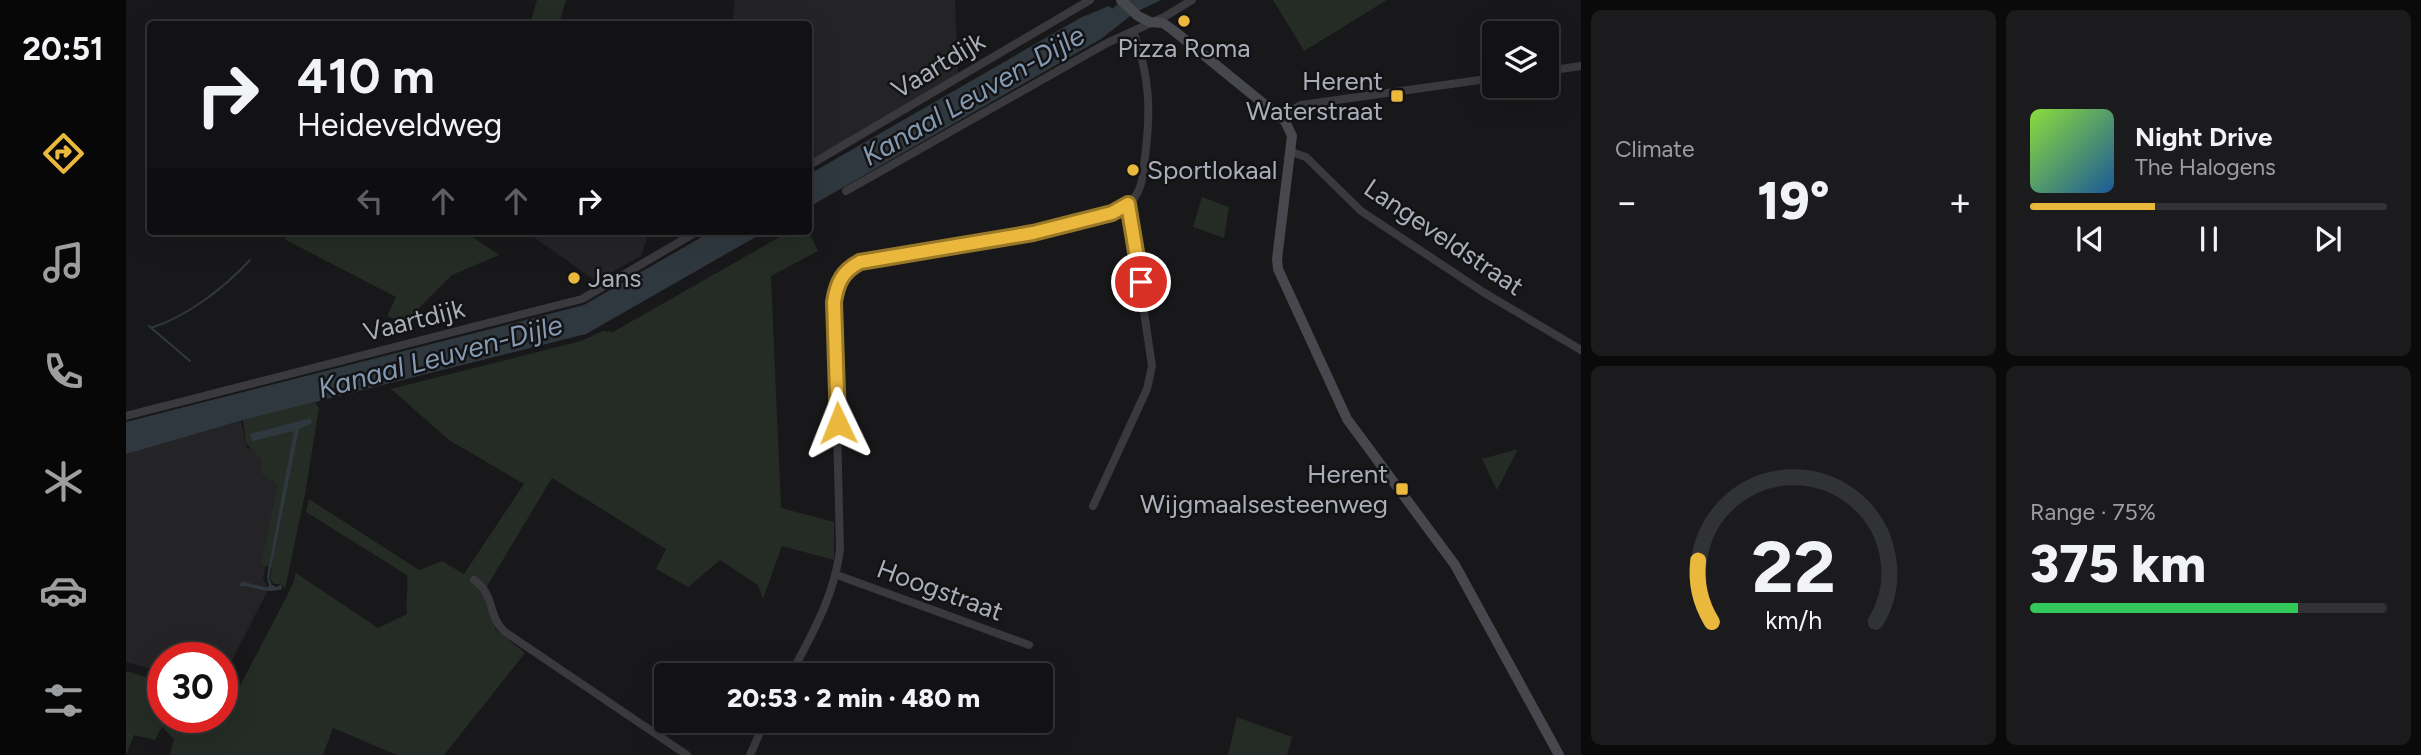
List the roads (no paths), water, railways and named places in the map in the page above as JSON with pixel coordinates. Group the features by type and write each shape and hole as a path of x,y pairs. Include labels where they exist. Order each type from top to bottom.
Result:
{"street":[{"name":"Vaartdijk","path":"812,164 1090,0"},
{"path":"1121,0 1138,16 1150,22 1158,21 1174,30 1285,121 1292,136 1278,269 1347,419 1455,565 1559,755"},
{"path":"846,191 1108,43 1164,17 1192,0"},
{"path":"797,663 825,611 837,575 840,550 834,302 836,286 851,267 860,262 1033,233 1112,213 1128,204 1135,197 1142,179 1150,121 1147,77 1133,31"},
{"path":"1559,69 1581,66"},
{"path":"1281,116 1301,105 1482,80"},
{"name":"Langeveldstraat","path":"1291,152 1306,157 1346,198 1372,218 1483,292 1581,350"},
{"path":"1093,506 1147,389 1152,366 1128,204"},
{"name":"Vaartdijk","path":"126,416 582,299 691,235"},
{"name":"Hoogstraat","path":"837,575 1029,645"},
{"path":"474,580 489,596 497,624 505,632 687,755"},
{"path":"750,755 760,733"}],"water":[{"name":"Kanaal Leuven-Dijle","path":"1123,0 1161,0 1134,13 1101,39 812,205 812,173 1082,17 1109,6 1112,9"},
{"name":"Kanaal Leuven-Dijle","path":"705,235 759,235 586,334 243,420 126,454 126,422 584,305"},
{"path":"311,418 312,423 299,429 269,578 272,585 277,587 281,584 282,589 268,591 240,586 241,582 244,582 267,588 269,586 267,577 294,431 252,441 250,434"}],"waterway":[{"path":"151,328 205,300 250,260"},
{"path":"149,326 190,361"}],"place":[{"name":"Pizza Roma","path":"1184,21"},
{"name":"Herent Waterstraat","path":"1397,96"},
{"name":"Sportlokaal","path":"1133,170"},
{"name":"Jans","path":"574,278"},
{"name":"Herent Wijgmaalsesteenweg","path":"1402,489"}]}
